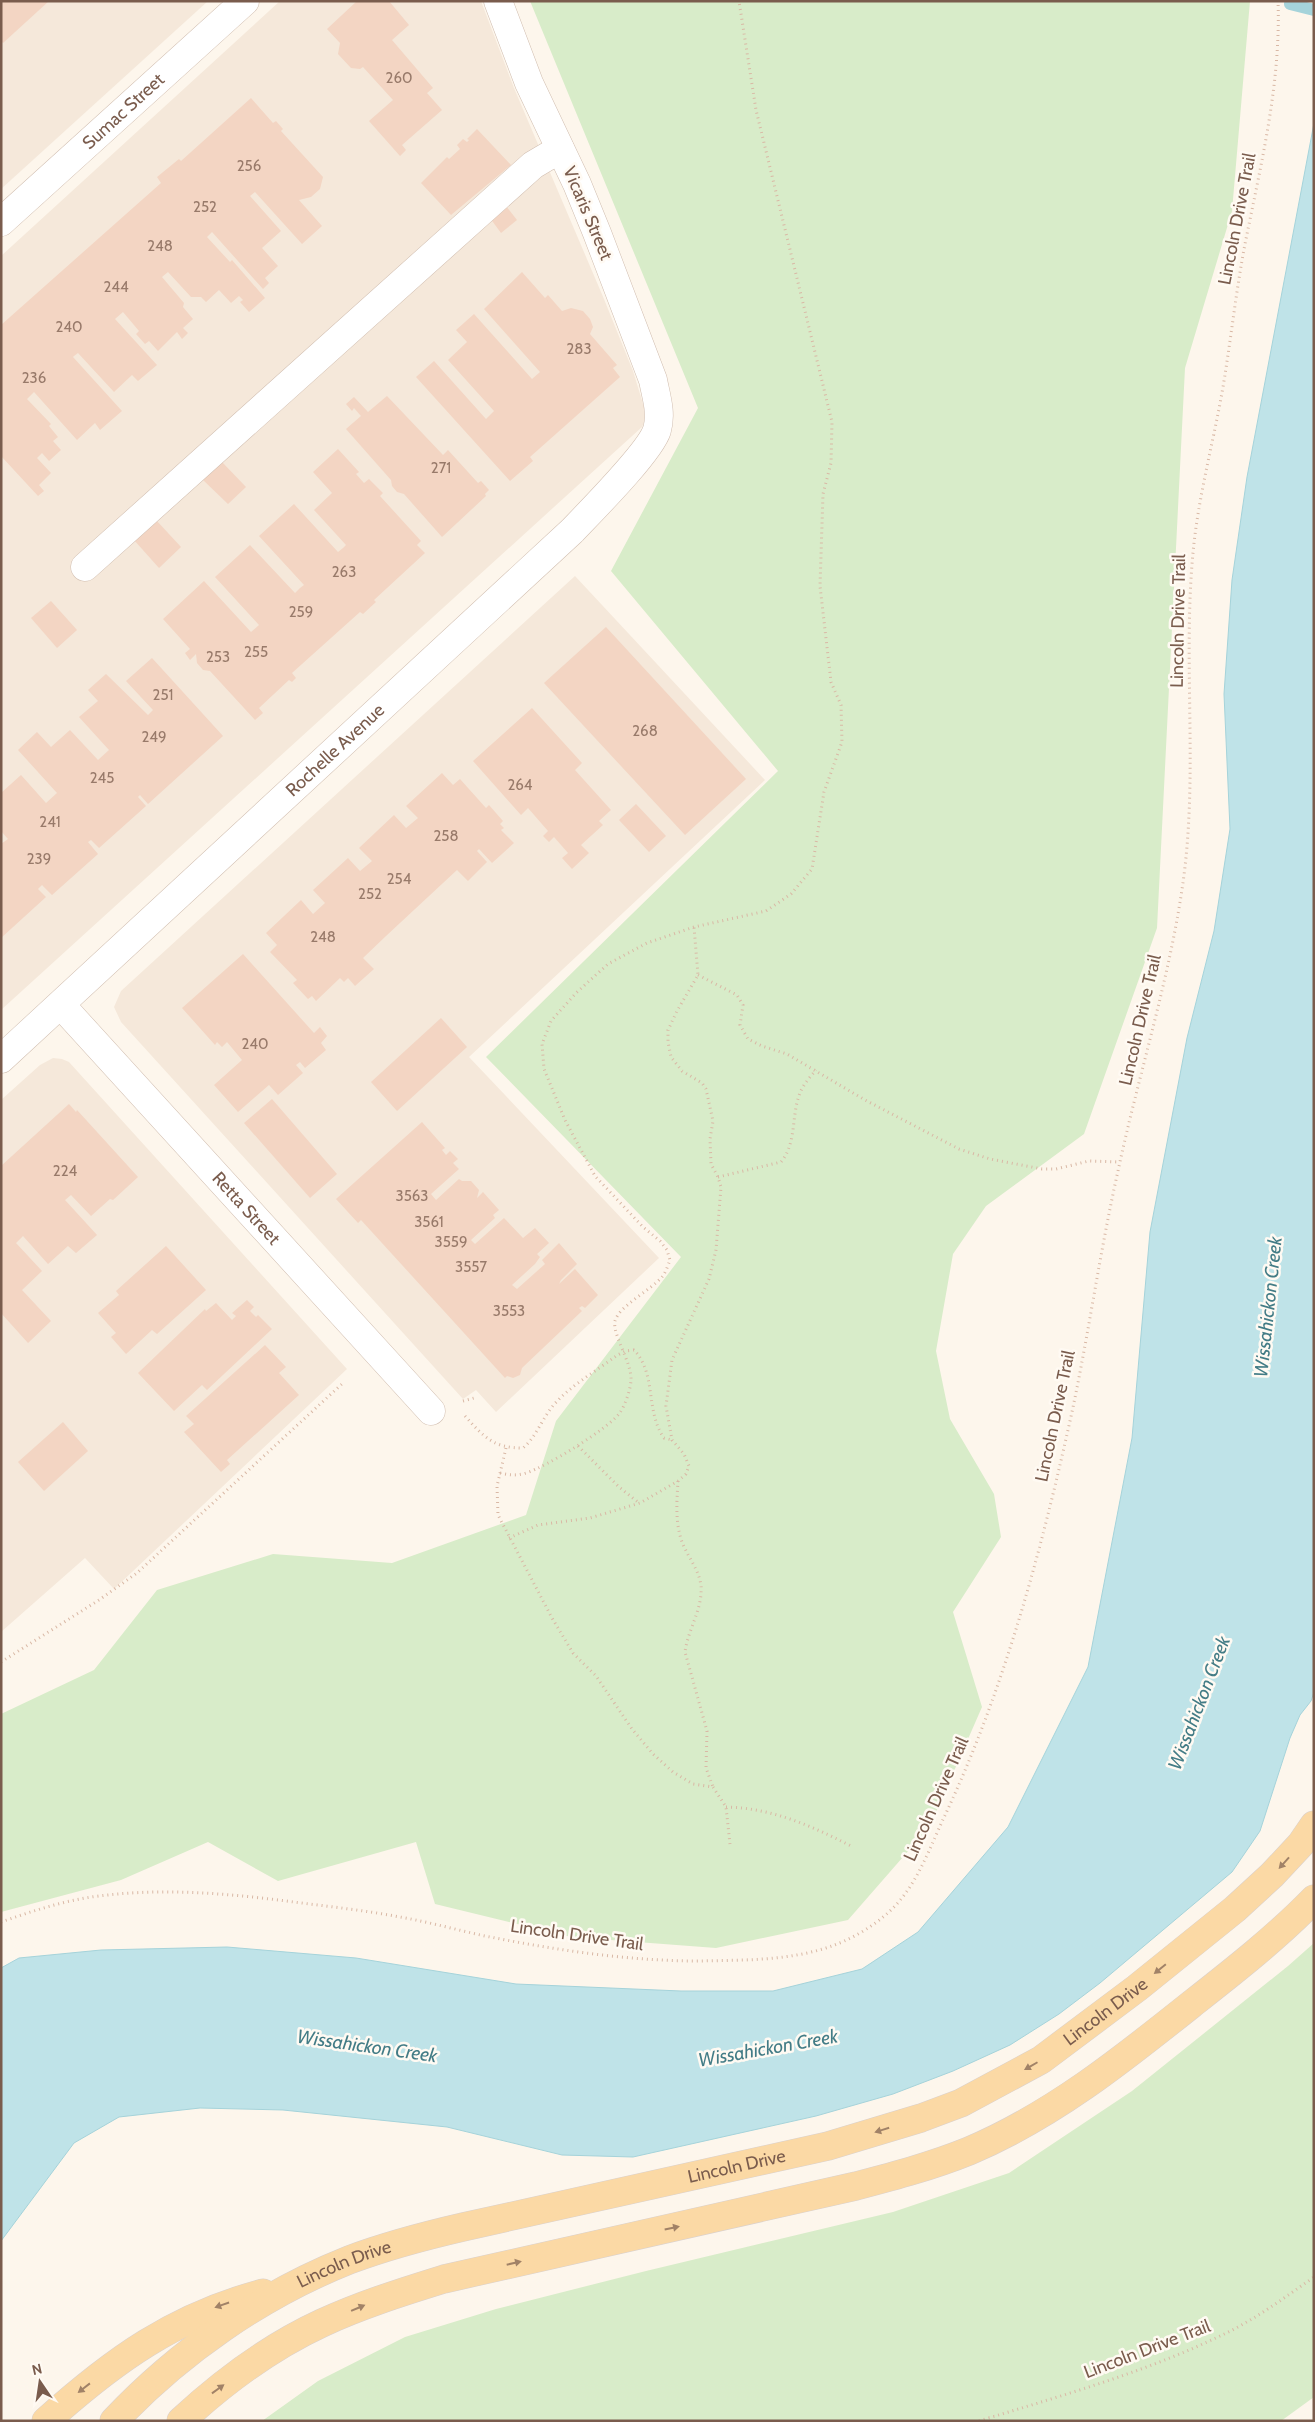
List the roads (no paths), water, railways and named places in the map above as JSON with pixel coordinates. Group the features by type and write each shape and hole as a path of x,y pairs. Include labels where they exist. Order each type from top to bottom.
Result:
{"main road":[{"name":"Lincoln Drive","path":"114,2421 144,2390 213,2334 303,2282 349,2260 403,2242 828,2146 912,2121 961,2103 1041,2060 1129,1994 1235,1908 1272,1875 1301,1844 1314,1825"},
{"path":"181,2421 203,2400 257,2360 320,2324 381,2298 444,2279 856,2186 912,2171 968,2151 1021,2126 1069,2098 1112,2067 1264,1946 1314,1899"},
{"path":"46,2421 112,2367 161,2333 211,2309 303,2282"}],"street":[{"name":"Sumac Street","path":"1,222 245,1"},
{"name":"Vicaris Street","path":"498,1 529,83 597,233 653,380 658,401 656,431"},
{"path":"85,567 533,165 560,149"},
{"name":"Rochelle Avenue","path":"1,1059 572,530 641,454 656,431"},
{"name":"Retta Street","path":"61,1005 431,1411"}],"water":[{"name":"Wissahickon Creek","path":"1314,123 1314,1692 1311,1701 1300,1715 1290,1738 1260,1831 1232,1872 1100,1983 1059,2014 1010,2045 953,2071 893,2094 816,2116 633,2157 562,2155 447,2127 283,2110 200,2108 119,2117 74,2143 1,2241 1,1968 19,1958 101,1950 227,1947 356,1958 516,1984 681,1991 773,1991 862,1969 918,1932 1008,1827 1088,1667 1132,1438 1150,1232 1187,1038 1214,931 1230,829 1224,694 1232,580 1247,477"}],"waterway":[{"path":"1290,4 1314,10"}]}
